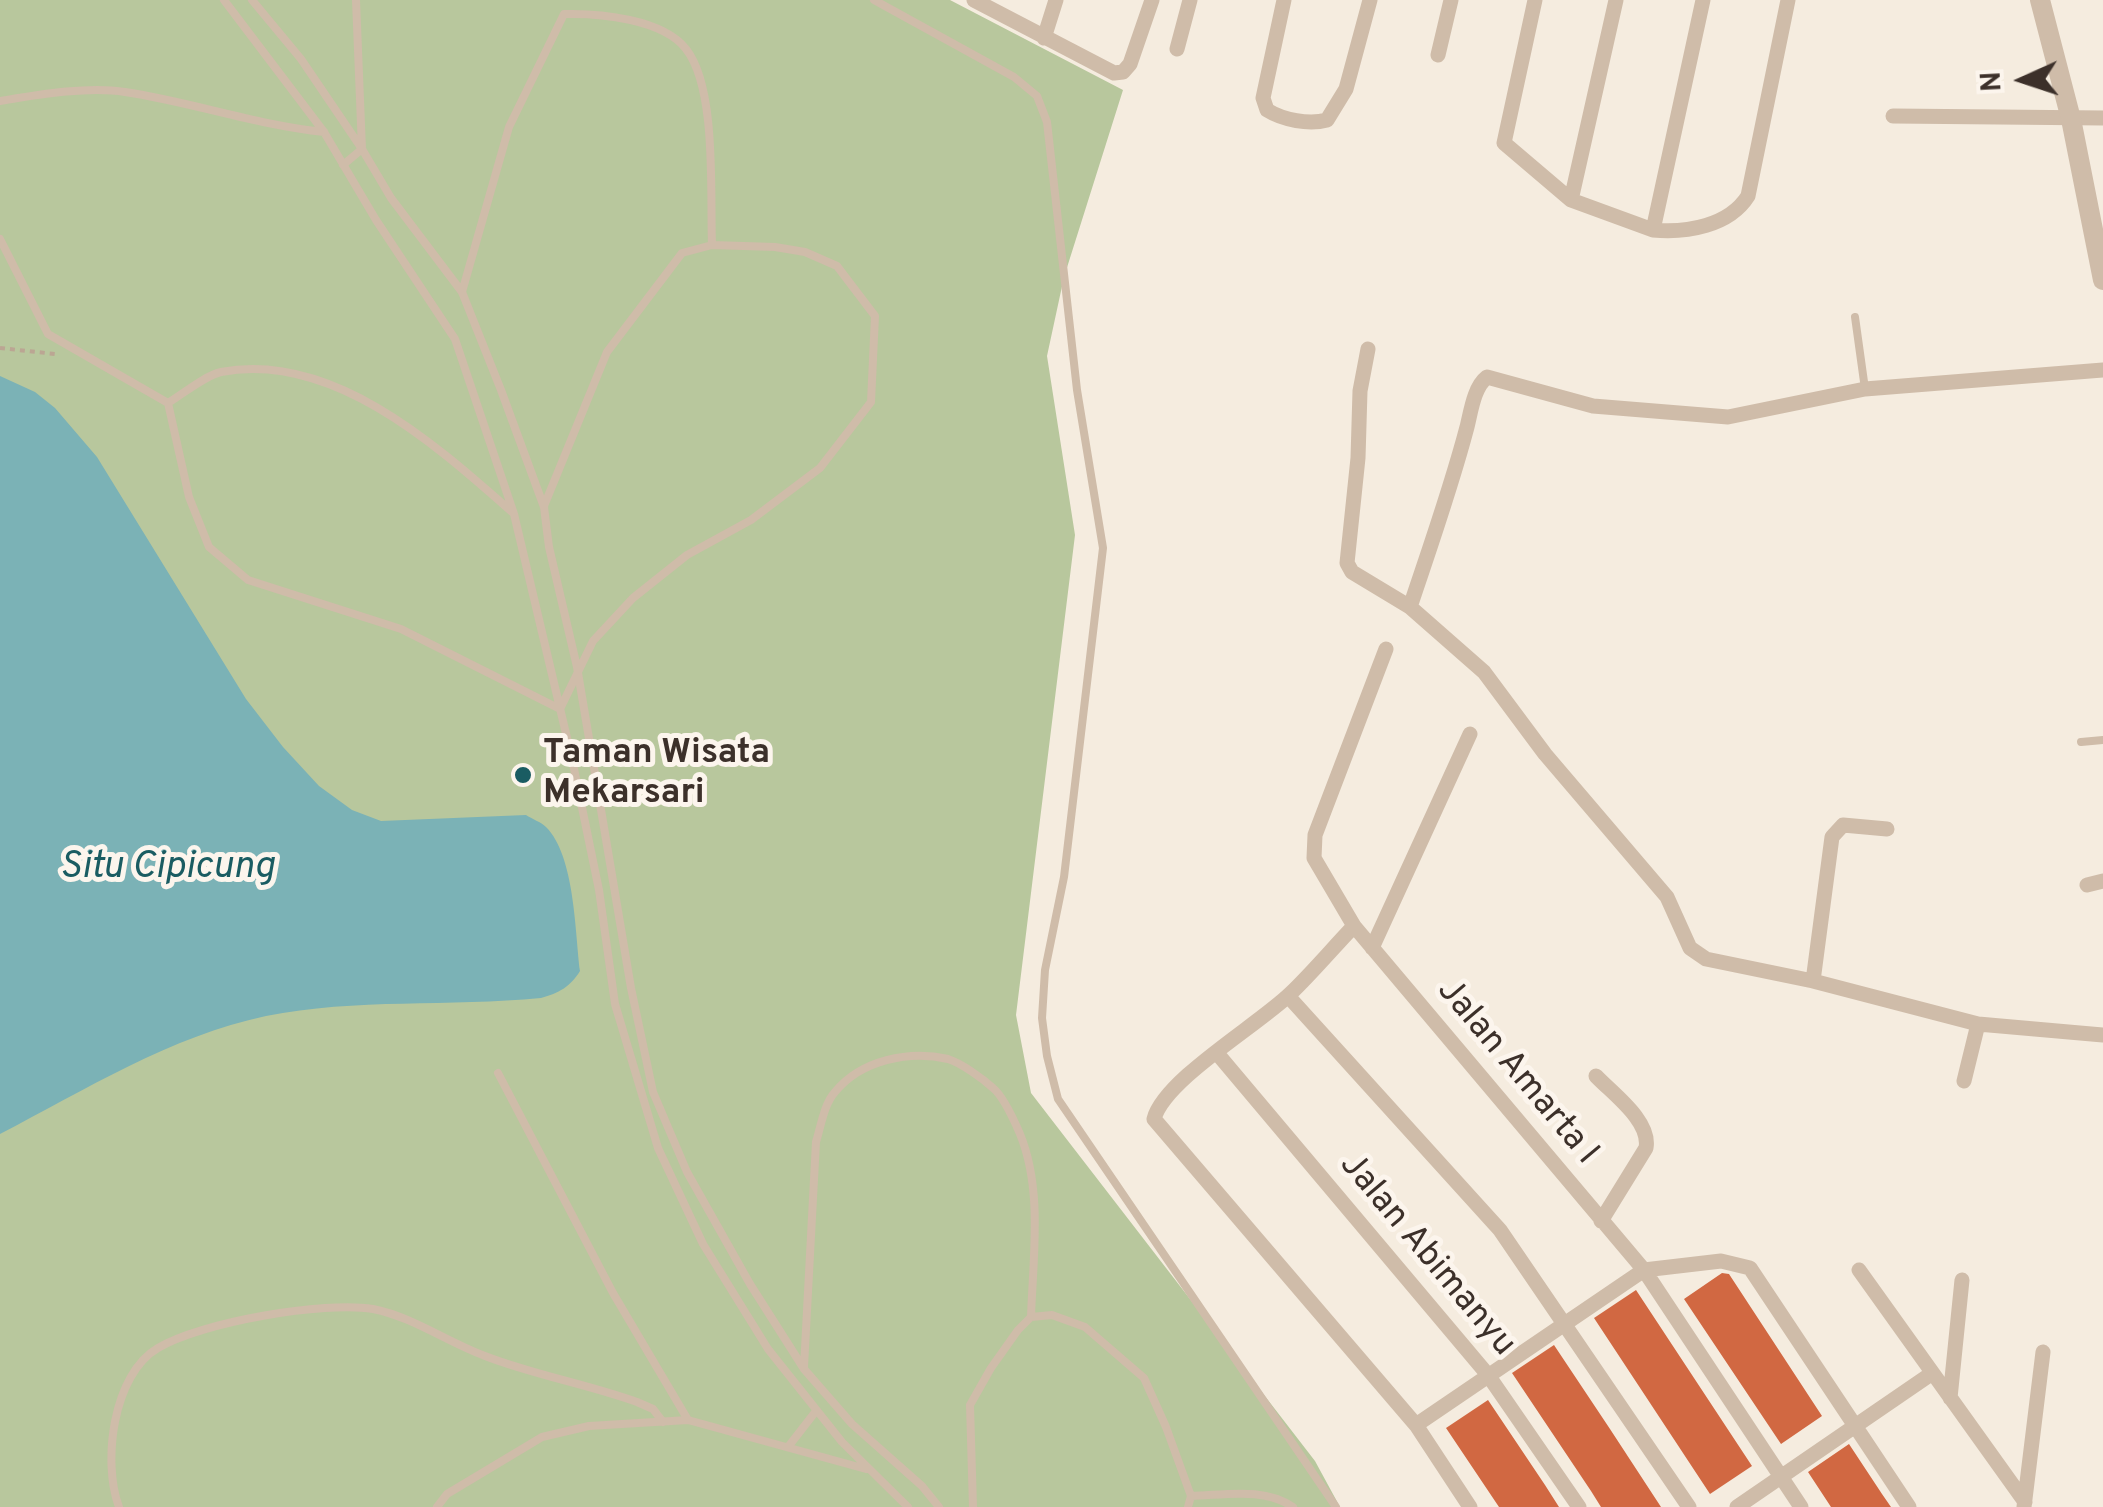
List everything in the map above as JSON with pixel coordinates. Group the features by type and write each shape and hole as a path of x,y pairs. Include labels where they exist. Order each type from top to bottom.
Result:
{"street":[{"path":"974,0 1114,73 1122,72 1130,64 1152,0"},
{"path":"1044,38 1056,0"},
{"path":"1177,49 1190,0"},
{"path":"1284,0 1263,98 1266,110 1274,115 1318,122 1327,120 1346,89 1370,0"},
{"path":"1438,55 1451,0"},
{"path":"1534,0 1504,143 1571,200 1653,230 1695,228 1721,220 1734,214 1748,196 1788,0"},
{"path":"1571,200 1616,0"},
{"path":"1653,230 1702,0"},
{"path":"2040,0 2071,119 2103,280"},
{"path":"1892,116 2103,118"},
{"path":"1368,349 1360,391 1358,458 1347,563 1362,580 1410,607 1484,672 1545,754 1668,897 1690,948 1721,965 1813,981 1978,1024 2103,1035"},
{"path":"1410,607 1454,476 1472,408 1481,382 1488,378 1593,406 1728,417 1865,389 2103,370"},
{"name":"Jalan Amarta I","path":"1386,649 1312,848 1314,858 1354,926 1644,1270 1802,1507"},
{"path":"1372,948 1470,734"},
{"path":"1813,981 1832,837 1843,825 1887,829"},
{"path":"1354,926 1288,996 1216,1052 1157,1105 1154,1119 1416,1425 1470,1507"},
{"path":"1288,996 1500,1230 1689,1507"},
{"path":"1964,1081 1978,1024"},
{"name":"Jalan Abimanyu","path":"1216,1052 1488,1376 1578,1507"},
{"path":"1596,1076 1644,1127 1648,1138 1646,1148 1601,1221"},
{"path":"1416,1425 1644,1270 1721,1260 1750,1268 1909,1507"},
{"path":"1860,1270 2025,1504"},
{"path":"1950,1398 1962,1280"},
{"path":"2025,1504 2043,1352"},
{"path":"1737,1507 1931,1374"}],"lane":[{"path":"224,0 324,132 455,339 514,514 598,890 615,1004 658,1148 703,1244 768,1349 816,1411 908,1507"},
{"path":"252,0 301,60 362,148 391,198 462,292 544,507 549,547 578,667 631,988 653,1092 688,1172 750,1284 804,1368 852,1424 922,1486 939,1507"},
{"path":"356,0 362,148"},
{"path":"462,292 510,128 564,14 562,0"},
{"path":"874,0 1014,76 1037,96 1047,122 1077,390 1103,548 1064,877 1045,970 1042,1018 1058,1099 1336,1507"},
{"path":"564,14 590,13 660,28 686,48 704,88 712,245"},
{"path":"0,101 42,94 121,91 286,128 324,132"},
{"path":"343,164 362,148"},
{"path":"0,239 48,334 168,403 188,497 209,547 248,580 401,629 560,709"},
{"path":"544,507 607,352 682,254 712,245 806,252 837,266 875,316 871,402 820,468 751,520 687,556 633,598 593,641 560,709"},
{"path":"1855,317 1865,389"},
{"path":"168,403 219,372 282,371 342,389 432,442 514,514"},
{"path":"2082,742 2103,740"},
{"path":"804,1368 816,1142 833,1093 854,1075 902,1056 950,1060 996,1090 1020,1134 1032,1172 1031,1317 990,1368 970,1405 973,1507"},
{"path":"498,1073 613,1292 688,1420"},
{"path":"119,1507 112,1490 116,1415 133,1372 155,1349 183,1337 285,1313 370,1309 398,1316 485,1356 638,1402 653,1409 663,1422"},
{"path":"1031,1317 1052,1315 1085,1327 1144,1378 1192,1496 1188,1507"},
{"path":"788,1447 816,1411"},
{"path":"436,1507 447,1494 542,1437 589,1426 688,1420 872,1471"},
{"path":"1192,1496 1276,1495 1293,1507"}],"path":[{"path":"0,348 89,358"}],"green space":[{"name":"Taman Wisata Mekarsari","path":"0,0 950,0 1123,90 1064,277 1047,356 1075,535 1016,1015 1031,1093 1315,1461 1340,1507 0,1507"}],"water":[{"name":"Situ Cipicung","path":"0,376 35,392 55,408 97,457 246,699 319,786 352,810 381,821 526,815 546,827 563,856 572,895 580,971 568,985 541,998 334,1007 231,1025 129,1066 0,1134"}],"building":[{"path":"1722,1273 1729,1274 1822,1416 1781,1444 1684,1299"},
{"path":"1636,1290 1752,1466 1710,1494 1594,1318"},
{"path":"1554,1345 1661,1507 1601,1507 1512,1373"},
{"path":"1488,1400 1559,1507 1499,1507 1446,1428"},
{"path":"1849,1444 1891,1507 1831,1507 1808,1472"}],"place":[{"name":"Taman Wisata Mekarsari","path":"523,775"}]}
